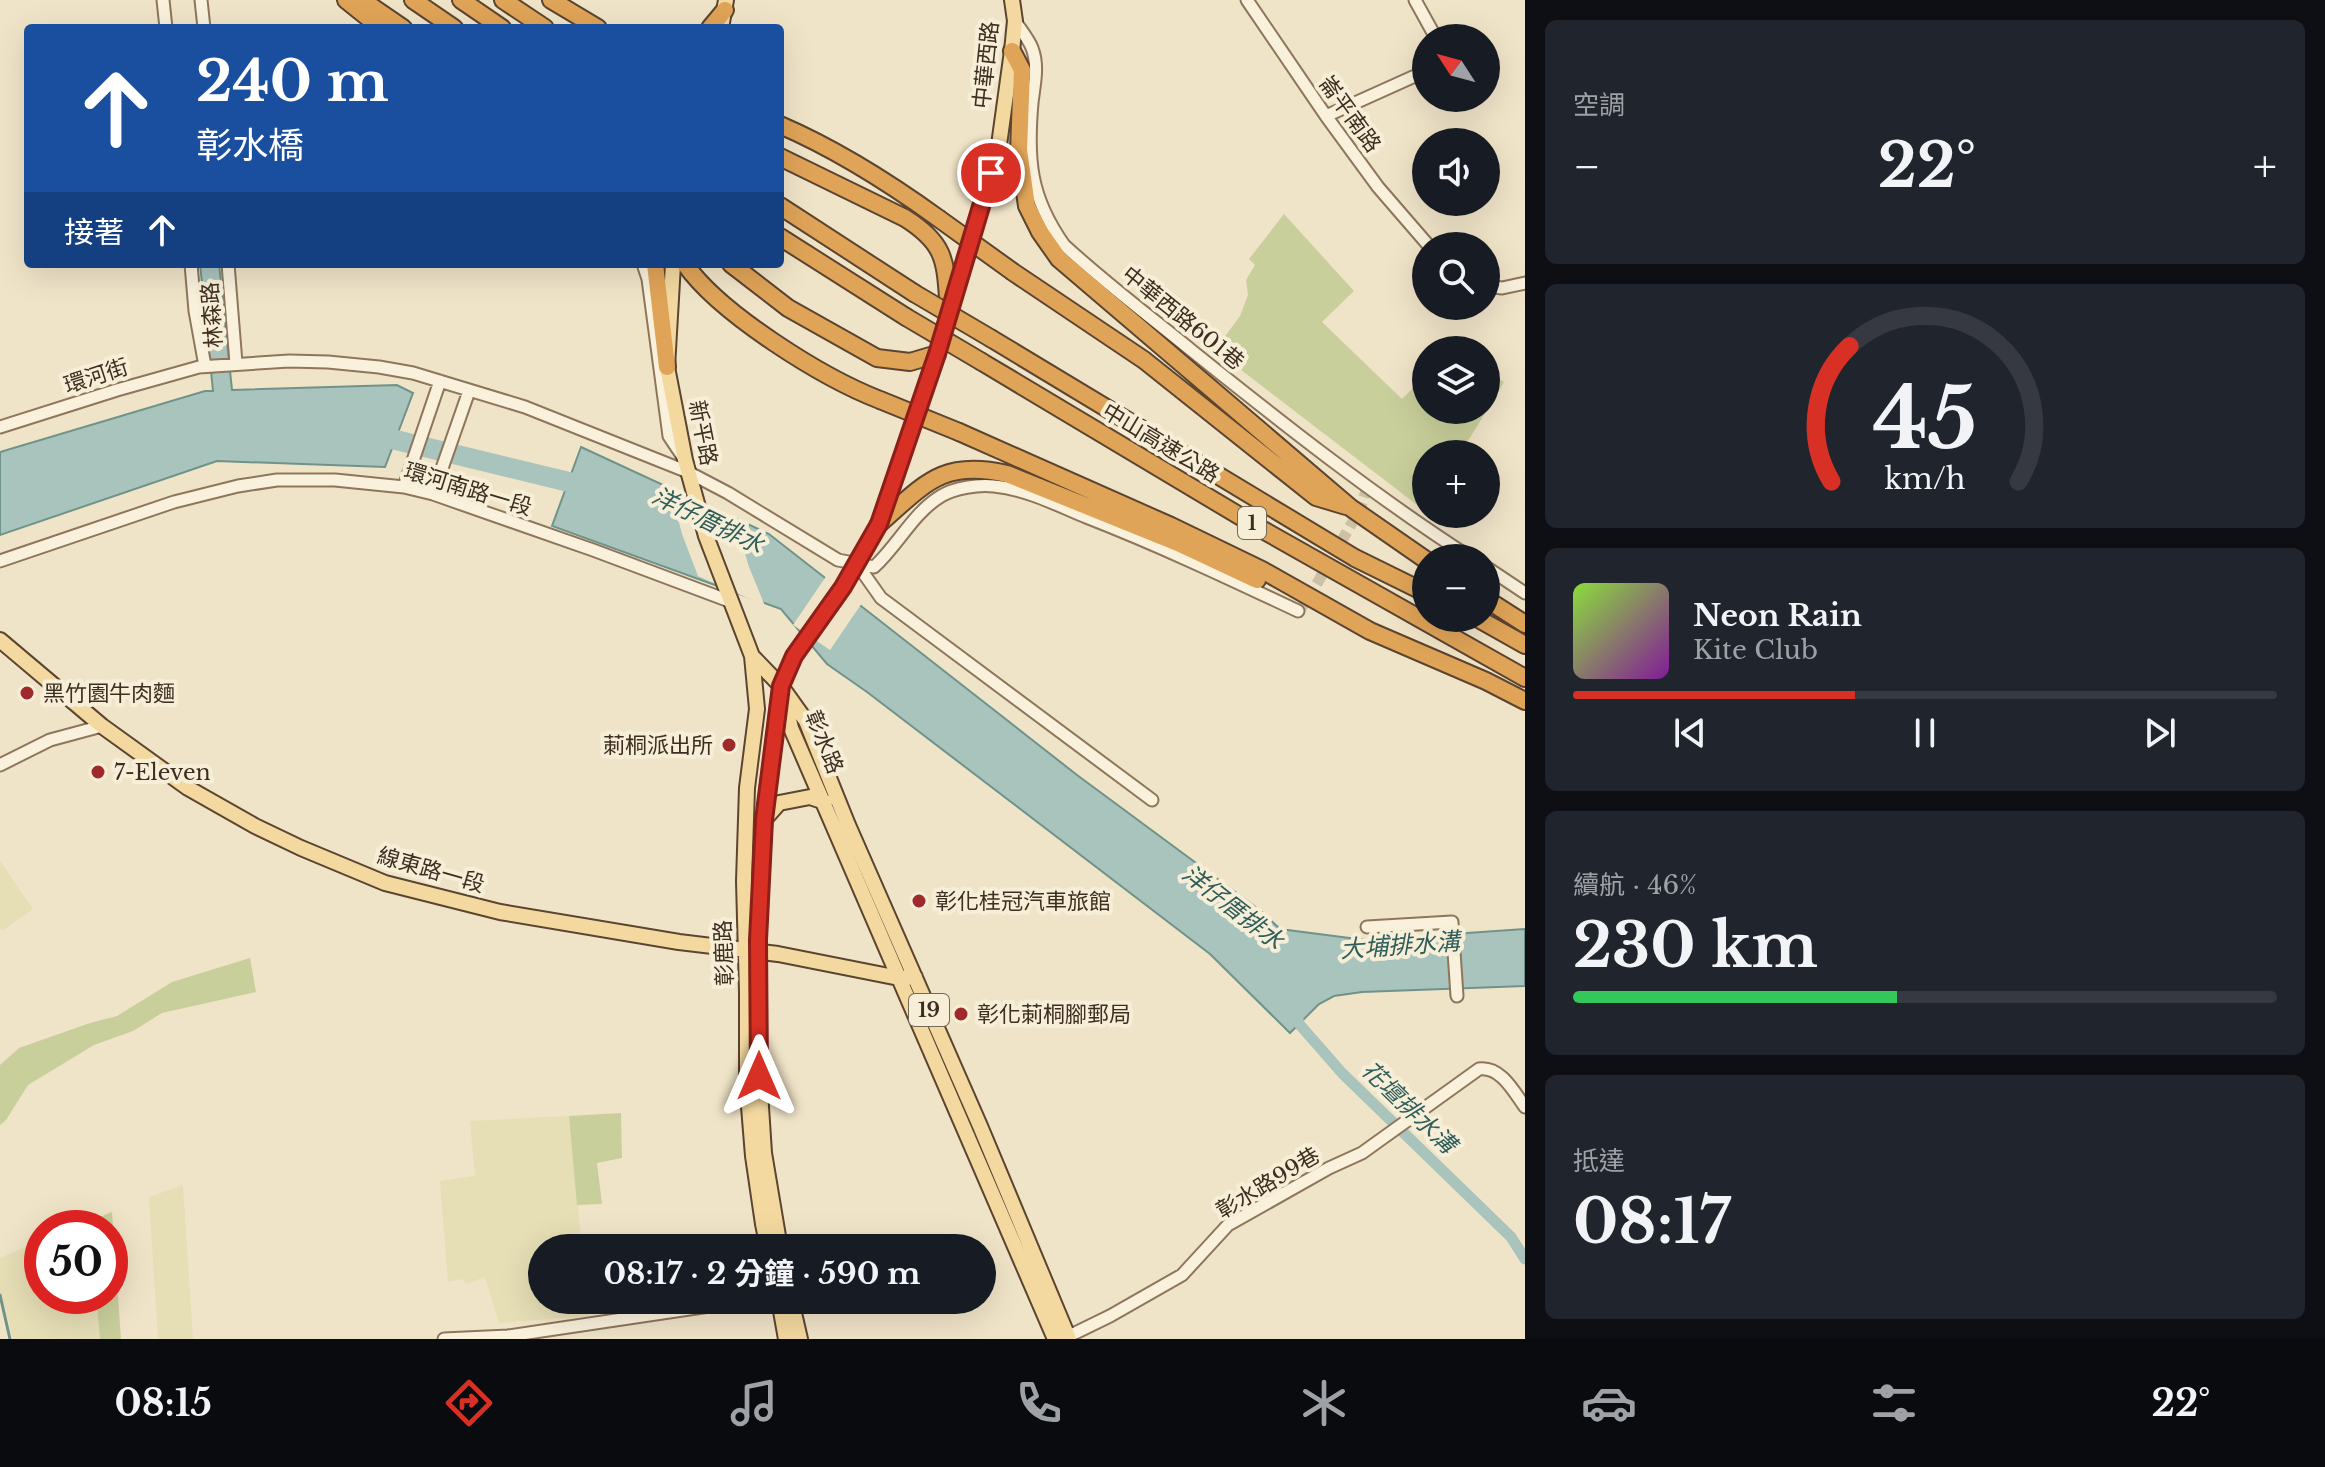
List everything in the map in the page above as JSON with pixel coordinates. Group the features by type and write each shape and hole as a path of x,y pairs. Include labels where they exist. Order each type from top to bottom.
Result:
{"highway":[{"path":"346,0 376,24"},
{"path":"362,0 397,24"},
{"path":"413,0 448,24"},
{"path":"461,0 496,24"},
{"path":"503,0 539,24"},
{"path":"551,0 591,24"},
{"path":"713,24 725,5"},
{"path":"1012,51 1022,70 1019,150 1027,206 1059,259 1351,508 1412,550"},
{"path":"784,127 841,155 897,189 1144,360 1316,497 1351,508"},
{"path":"784,159 925,230 937,245 945,263 949,310"},
{"name":"中山高速公路","path":"784,209 914,293 1355,558 1412,586"},
{"name":"中山高速公路","path":"784,240 906,317 1276,538 1525,678"},
{"path":"655,268 667,367"},
{"path":"689,268 746,322 780,346 861,393 959,432 1171,526 1262,570 1370,631"},
{"path":"736,268 788,308 877,358 910,362 937,354"},
{"path":"879,524 935,478 954,470 983,469 1007,474 1178,543 1323,612 1486,681 1525,701"},
{"path":"1500,608 1525,624"},
{"path":"1500,631 1525,645"}],"main road":[{"name":"中華西路","path":"781,686 798,651 843,587 879,524 937,354 999,145 1015,21 1012,0"},
{"name":"新平路","path":"673,268 667,367 686,466 706,536 752,656 781,686"},
{"name":"線東路一段","path":"0,640 102,726 158,768 216,804 301,848 385,883 500,912 778,954 907,978"},
{"name":"彰鹿路","path":"752,656 757,709 747,788 744,881 753,952 764,1153 778,1234"},
{"name":"彰鹿路","path":"766,1234 753,1156 747,1082 753,952 764,820 781,686"},
{"name":"彰水路","path":"781,686 791,728 907,978 1064,1338"},
{"name":"彰水路","path":"781,686 806,721 907,978"},
{"path":"764,820 779,803 810,797 825,802"},
{"path":"782,1314 786,1339"},
{"path":"794,1314 800,1339"}],"street":[{"path":"163,0 166,24"},
{"path":"201,0 204,24"},
{"name":"崙平南路","path":"1247,0 1326,116 1378,187 1417,232"},
{"path":"1415,0 1428,24"},
{"name":"中華西路601巷","path":"1015,21 1032,48 1036,72 1030,143 1031,173 1039,201 1051,227 1064,245 1239,389 1367,488 1449,544"},
{"path":"1326,116 1412,77"},
{"name":"林森路","path":"191,268 205,366"},
{"name":"林森路","path":"228,268 236,363"},
{"path":"644,268 669,436 686,466"},
{"path":"1500,288 1525,283"},
{"name":"環河街","path":"0,427 205,366 328,362 379,367 413,373 532,410 686,466 838,560 857,564"},
{"path":"404,487 440,381"},
{"path":"433,494 469,391"},
{"name":"環河南路一段","path":"0,561 174,502 238,486 277,480 335,480 404,487 433,494 732,602"},
{"path":"857,564 874,567 888,555 919,514 942,495 992,485 1024,493 1159,546 1298,611"},
{"path":"857,564 881,598 1152,800"},
{"path":"1500,576 1525,593"},
{"path":"0,765 50,740 102,726"},
{"path":"1367,927 1452,922 1457,993"},
{"name":"彰水路99巷","path":"1064,1338 1182,1275 1228,1225 1329,1168 1362,1153 1479,1069 1496,1072 1525,1107"},
{"path":"444,1339 508,1336 656,1314"}],"shaded area":[{"path":"0,861 33,909 2,931 0,928"},
{"path":"569,1116 581,1234 528,1234 528,1314 588,1316 499,1323 485,1277 466,1284 463,1279 448,1282 440,1181 475,1176 470,1121"},
{"path":"183,1185 193,1339 158,1339 149,1197"},
{"path":"24,1248 24,1314 98,1314 100,1339 13,1339 0,1291 0,1258"}],"green space":[{"path":"1284,214 1354,291 1322,322 1402,399 1412,389 1412,424 1478,424 1469,440 1412,440 1412,501 1215,350 1240,316 1248,295 1246,280 1255,265 1249,259"},
{"path":"250,958 256,992 162,1013 133,1031 94,1045 28,1085 0,1125 0,1065 19,1048 117,1016 172,982"},
{"path":"621,1113 622,1158 597,1163 602,1204 577,1205 569,1116"},
{"path":"98,1314 119,1314 121,1339 100,1339"}],"water":[{"path":"200,268 219,268 232,390 397,385 413,393 385,467 217,461 0,535 0,452 213,391"},
{"name":"大埔排水溝","path":"581,447 769,534 1077,775 1261,911 1280,929 1365,940 1525,929 1525,986 1362,992 1334,996 1319,1004 1290,1033 1210,954 827,664 781,609 552,526"}],"pier":[{"path":"669,483 733,513 749,567 765,606 698,576 682,534"},
{"path":"827,575 862,603 830,650 793,625"}],"waterway":[{"name":"洋仔厝排水","path":"371,434 573,483 591,492"},
{"name":"花壇排水溝","path":"1295,1013 1300,1025 1342,1073 1511,1237 1525,1259"},
{"path":"0,1295 10,1339"}],"tunnel":[{"path":"1298,611 1307,601 1360,509 1367,488"}],"place":[{"name":"黑竹園牛肉麵","path":"27,693"},
{"name":"莿桐派出所","path":"729,745"},
{"name":"7-Eleven","path":"98,772"},
{"name":"彰化桂冠汽車旅館","path":"919,901"},
{"name":"彰化莿桐腳郵局","path":"961,1014"}],"route":[{"path":"759,1076 758,940 764,820 781,686 794,656 843,587 879,524 937,354 991,173"}]}
